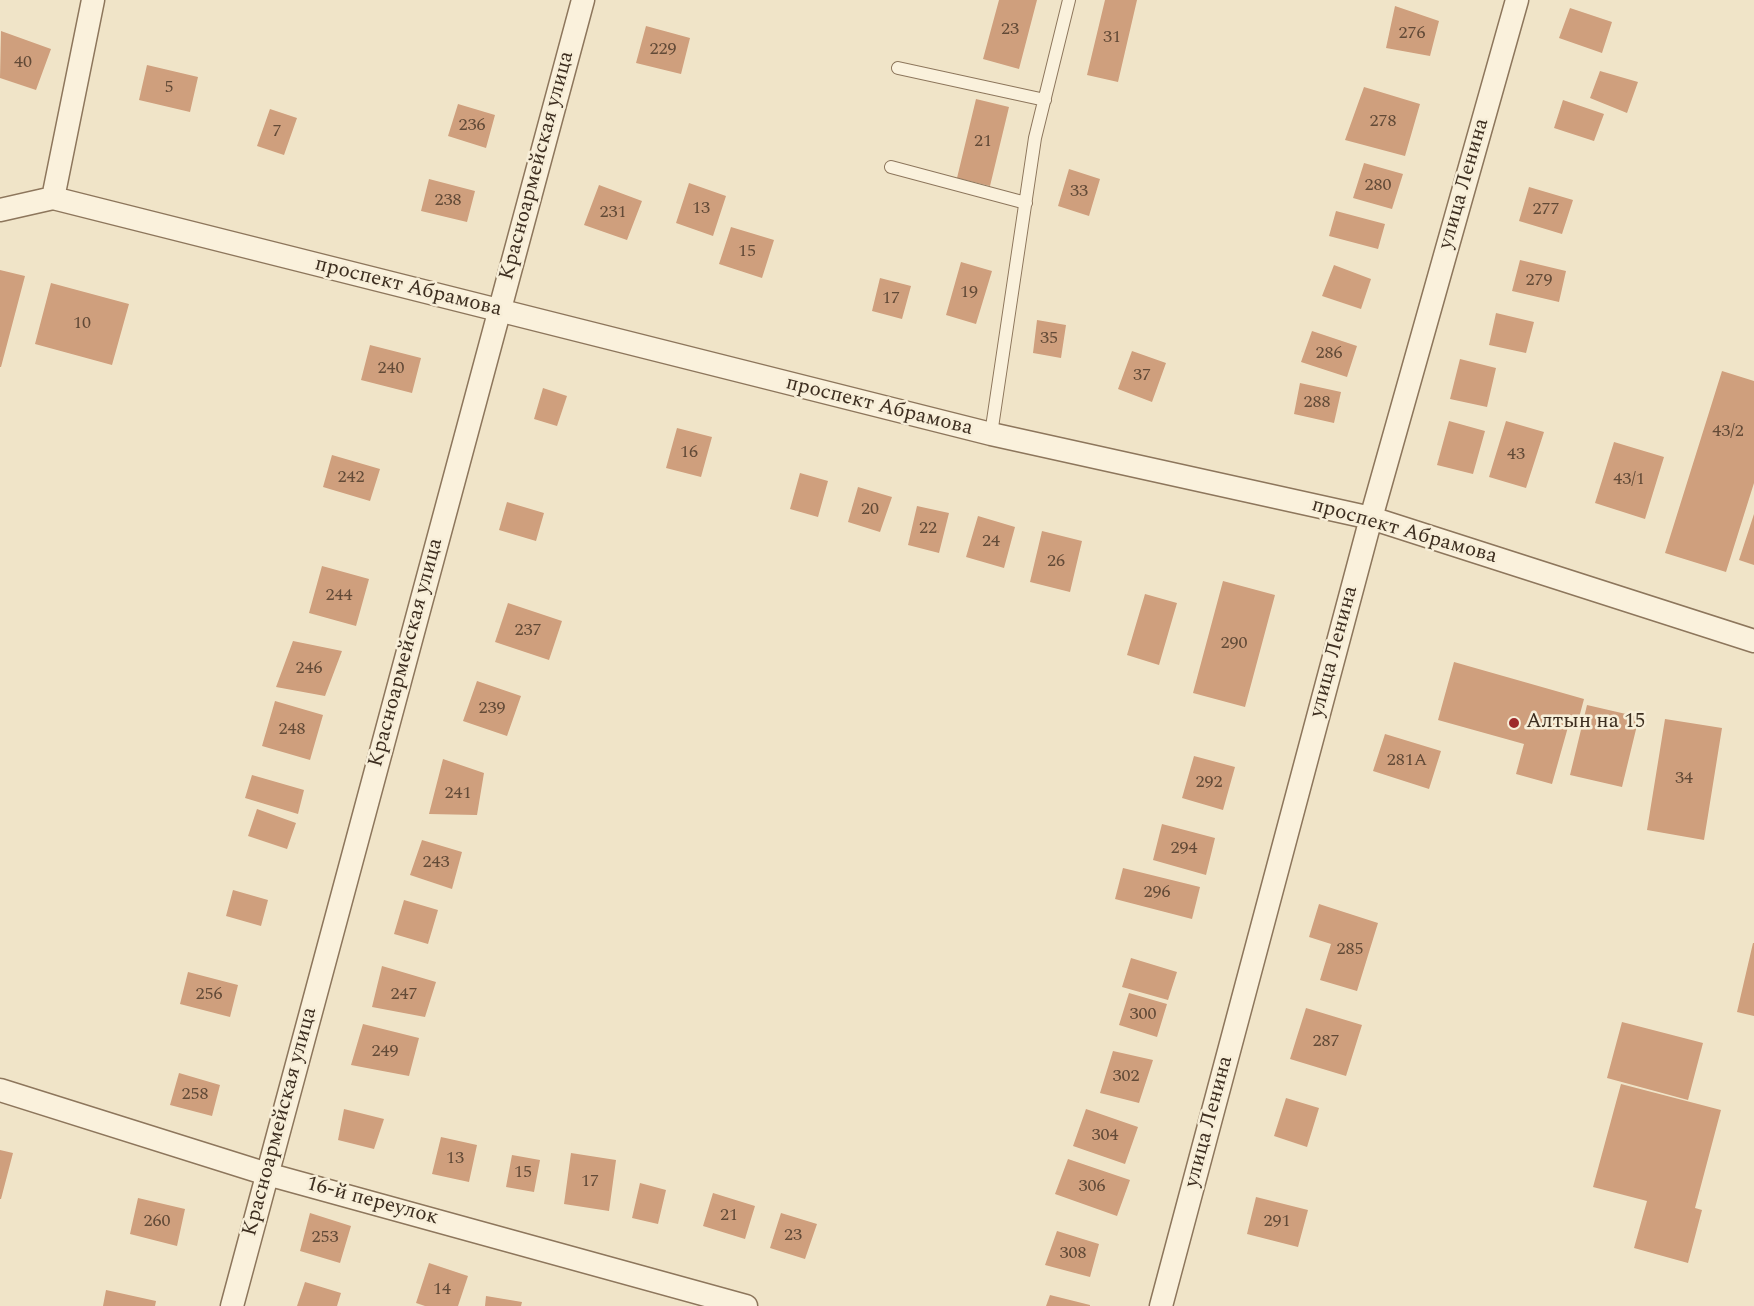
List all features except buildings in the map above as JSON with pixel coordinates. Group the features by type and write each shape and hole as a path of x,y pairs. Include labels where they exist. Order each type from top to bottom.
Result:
{"street":[{"path":"53,198 93,0"},
{"name":"Красноармейская улица","path":"232,1306 583,0"},
{"name":"улица Ленина","path":"1161,1306 1371,518 1517,0"},
{"name":"проспект Абрамова","path":"0,210 53,198 498,312 991,434 1371,518 1754,641"},
{"name":"16-й переулок","path":"0,1090 267,1173 746,1306"}],"lane":[{"path":"991,434 1035,138 1069,0"},
{"path":"898,68 1045,100"},
{"path":"891,167 1026,203"}],"place":[{"name":"Алтын на 15","path":"1514,723"}]}
